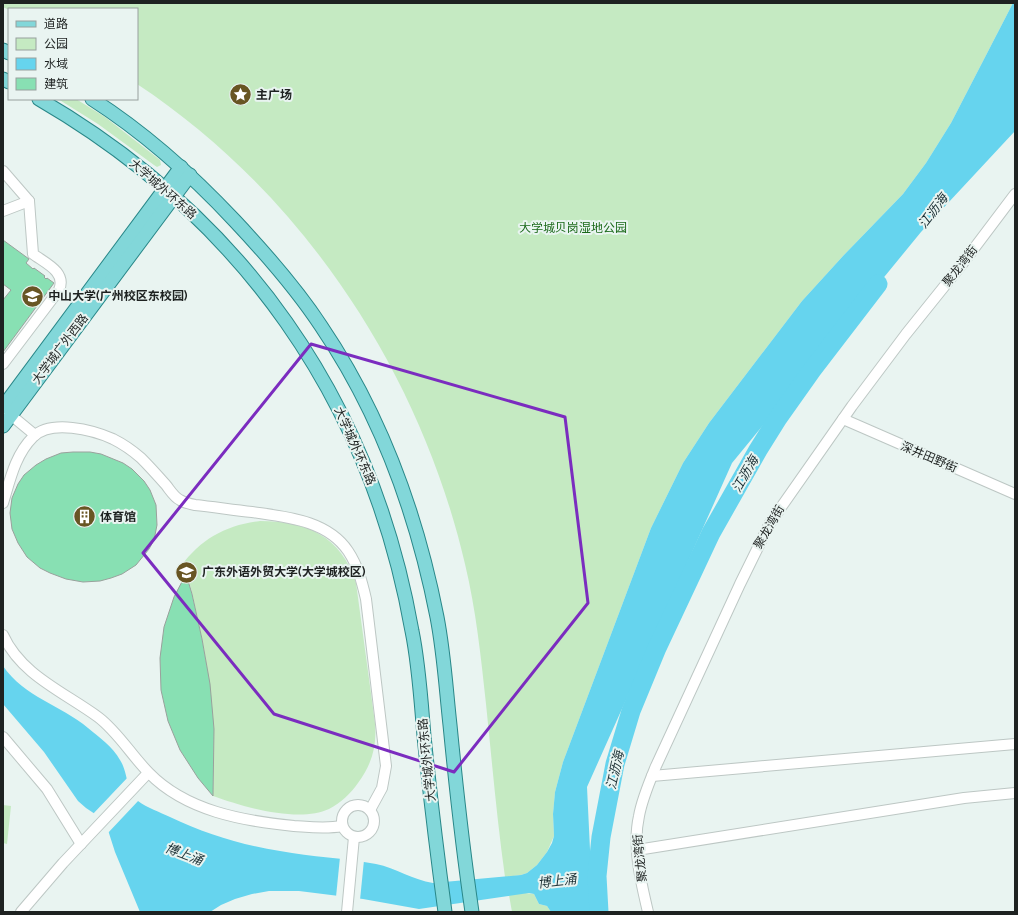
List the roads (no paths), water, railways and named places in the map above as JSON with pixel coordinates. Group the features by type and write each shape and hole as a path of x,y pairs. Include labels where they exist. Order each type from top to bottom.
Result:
{"main road":[{"name":"大学城外环东路","path":"41,100 93,132 129,159 211,230 242,265 288,324 332,394 371,480 400,569 413,632 435,844 445,912"},
{"path":"93,100 139,132 186,171 210,194 273,262 322,326 362,396 386,448 415,527 437,618 465,868 472,912"},
{"name":"大学城广外西路","path":"3,426 6,410 186,171"}],"street":[{"path":"3,171 29,201 33,254 58,273 61,278 59,290 3,364"},
{"name":"聚龙湾街","path":"648,912 637,850 638,817 652,776 764,533 791,491 843,419 906,334 963,263 1015,194"},
{"path":"3,211 29,201"},
{"path":"6,410 35,435"},
{"name":"深井田野街","path":"843,419 1015,494"},
{"path":"3,503 16,462 35,435 46,429 64,428 84,430 104,435 121,444 140,458 174,495 182,501 195,505 297,519 328,532 340,542 348,550 357,568 366,599 385,757 385,774 382,788 370,810"},
{"path":"3,635 11,651 25,667 99,718 120,738 148,773 180,796 207,808 249,820 320,828 342,826"},
{"path":"3,737 46,789 81,844"},
{"path":"652,776 1015,744"},
{"path":"21,912 81,844 148,773"},
{"path":"637,850 964,798 1015,792"},
{"path":"359,805 370,810 374,820 373,828 365,836 354,837 348,834 342,826 343,814 351,806 359,805"},
{"path":"347,907 354,837"}],"water":[{"name":"博上涌","path":"1013,3 1015,3 1015,131 921,232 732,463 587,787 593,912 551,912 547,906 539,904 534,894 529,893 419,909 363,899 299,891 269,891 235,899 210,912 140,912 115,852 107,827 98,816 78,801 44,752 3,704 3,666 21,686 77,720 110,747 123,765 131,792 138,801 149,808 197,829 266,849 376,864 433,883 521,875 527,873 537,865 552,843 554,836 553,814 555,792 563,762 651,528 683,463 709,423 802,301 903,194 926,163 951,123"}],"waterway":[{"name":"江沥海","path":"599,912 597,876 601,837 615,764 631,711 657,648 711,533 758,450 778,418 812,370 878,284"}],"place":[{"name":"主广场","path":"240,95"},
{"name":"中山大学(广州校区东校园)","path":"33,296"},
{"name":"体育馆","path":"84,517"},
{"name":"广东外语外贸大学(大学城校区)","path":"187,572"}],"park label":[{"name":"大学城贝岗湿地公园","path":"573,228"}]}
